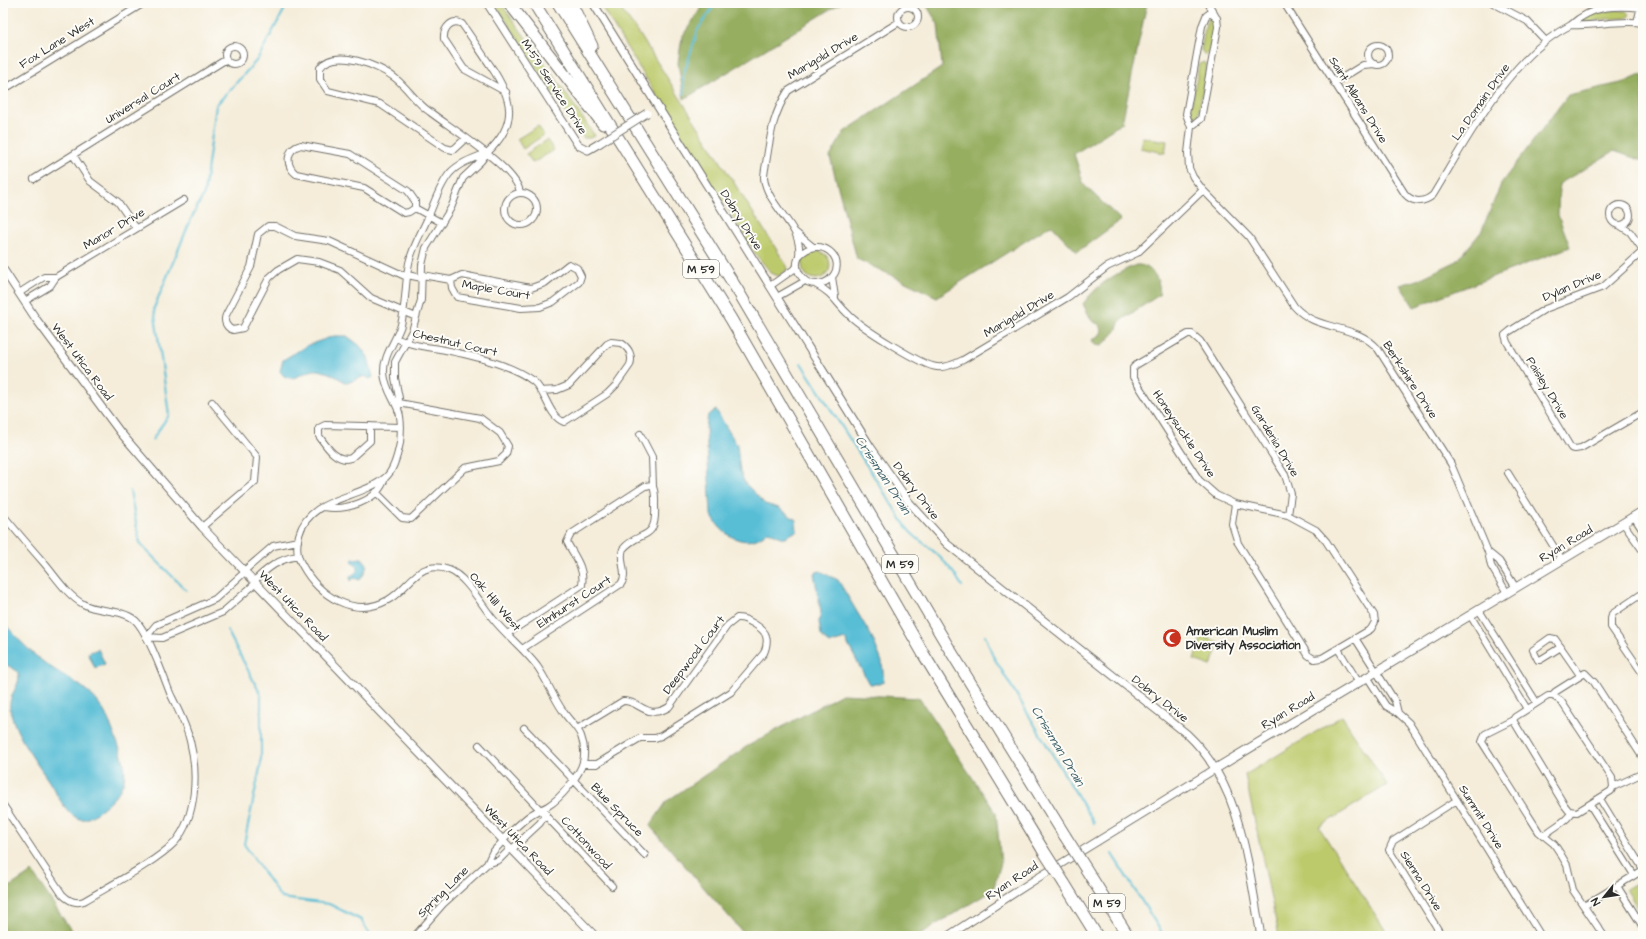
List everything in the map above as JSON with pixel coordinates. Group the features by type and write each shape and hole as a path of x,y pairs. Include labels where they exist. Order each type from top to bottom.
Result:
{"highway":[{"path":"509,3 641,173"},
{"name":"M 59","path":"534,3 749,349 943,688 1097,936"},
{"name":"M 59","path":"558,3 753,316 944,639 1128,936"},
{"path":"571,3 616,97"}],"main road":[{"name":"Ryan Road","path":"1215,769 1643,511"}],"street":[{"name":"Fox Lane West","path":"3,90 144,3"},
{"name":"M-59 Service Drive","path":"487,3 578,145 588,150 658,107"},
{"name":"Dobry Drive","path":"593,3 893,480 932,530 972,566 1187,734 1199,746 1215,769 1228,792 1237,818 1261,936"},
{"name":"Berkshire Drive","path":"1207,3 1206,16 1202,26 1186,114 1192,127 1188,153 1189,168 1193,177 1203,190 1249,237 1294,306 1301,314 1310,319 1359,335 1368,340 1378,349 1451,464 1488,552 1491,566 1507,593"},
{"name":"Berkshire Drive","path":"1192,127 1201,119 1218,27 1217,18 1207,3"},
{"name":"Saint Albans Drive","path":"1284,3 1405,194 1411,199 1420,201"},
{"path":"1493,3 1527,21 1545,40"},
{"path":"1640,23 1642,6"},
{"name":"La Domain Drive","path":"1420,201 1433,195 1490,104 1528,56 1545,40 1571,25 1581,16 1603,8 1642,6"},
{"path":"1206,16 1212,14 1217,18"},
{"path":"1640,23 1643,19"},
{"path":"398,410 399,403 394,370 397,355 412,331 421,300 422,265 426,248 451,208 463,178 501,138 506,127 509,108 506,92 462,24 456,22 447,26 443,34 444,38 461,66 506,92"},
{"name":"Marigold Drive","path":"835,298 832,277 836,266 833,255 824,247 812,246 795,232 766,187 764,177 772,123 778,106 788,91 899,22"},
{"path":"1571,25 1586,26 1609,22 1640,23"},
{"path":"1334,83 1363,65 1381,64 1386,61 1387,51 1383,47 1377,46 1371,48 1363,65"},
{"path":"1369,54 1370,60 1375,64"},
{"path":"466,138 453,150 445,148 380,104 328,91 320,79 320,68 329,60 342,58 381,69 397,79 423,107 466,138 486,153 513,178 520,193"},
{"name":"Universal Court","path":"34,179 225,60"},
{"path":"301,145 350,154 411,194 415,200 416,208 404,213 364,188 296,174 288,166 288,156 294,148 301,145"},
{"path":"146,637 162,638 223,612 277,562 286,558 298,556 298,541 302,527 308,517 316,509 359,492 385,478 389,474 398,451 401,427 398,410 386,385 384,371 386,358 396,338 403,313 411,254 442,184 452,172 474,158 486,153"},
{"path":"74,155 90,181 118,202 136,228"},
{"name":"Marigold Drive","path":"805,281 815,284 835,298 851,317 915,359 936,367 952,365 963,360 1068,297 1107,267 1137,253 1203,190"},
{"path":"520,193 530,195 536,203 537,214 526,224 515,224 510,221 505,212 507,201 515,194 520,193"},
{"name":"Manor Drive","path":"25,301 50,286 56,277 184,200"},
{"path":"1630,232 1628,210 1623,206 1617,206 1612,211 1611,217 1613,222 1630,232 1643,251"},
{"path":"416,208 442,223"},
{"path":"1619,225 1625,224 1629,219"},
{"name":"Maple Court","path":"403,313 371,298 340,270 319,262 301,259 294,260 270,278 243,328 233,330 228,327 225,321 226,315 251,267 258,234 268,226 275,226 295,236 329,241 407,276 422,276 451,280 462,275 531,288 545,283 569,264 577,268 581,276 578,282 553,302 531,309 457,297 452,288 451,280"},
{"name":"Marigold Drive","path":"795,232 800,256 797,267"},
{"path":"800,256 805,249 812,246"},
{"name":"Dylan Drive","path":"1505,335 1545,309 1603,287 1643,251"},
{"path":"770,286 797,267 799,273 805,281 777,297"},
{"name":"West Utica Road","path":"3,269 120,432 202,527 595,936"},
{"name":"Manor Drive","path":"19,293 44,277 56,277"},
{"path":"815,284 824,283 832,277"},
{"path":"403,313 416,317"},
{"name":"Honeysuckle Drive","path":"1192,334 1184,335 1136,365 1132,372 1135,381 1199,480 1216,495 1235,504 1288,515"},
{"name":"Gardenia Drive","path":"1192,334 1200,341 1285,475 1291,494 1288,515"},
{"name":"Paisley Drive","path":"1505,335 1507,342 1569,445 1575,449 1581,448 1643,412"},
{"name":"Chestnut Court","path":"396,338 405,343 458,353 496,363 532,381 540,390 556,416 562,422 565,422 612,390 632,361 630,352 621,343 612,342 603,347 566,387 557,390 540,390"},
{"path":"202,527 255,482 257,457 212,402"},
{"path":"376,492 402,518 411,519 465,468 495,462 503,458 507,452 508,446 504,436 480,418 399,403"},
{"path":"370,426 370,441 347,460 338,457 318,436 319,428 325,425 370,426 401,427"},
{"name":"Elmhurst Court","path":"522,649 621,584 624,576 622,557 623,549 651,530 656,524 652,457 640,434"},
{"path":"1508,473 1562,560"},
{"path":"323,507 348,506 369,498 383,484 385,478"},
{"name":"Elmhurst Court","path":"507,634 582,585 580,564 567,542 571,534 645,486 649,484 653,487"},
{"path":"1235,504 1232,524 1235,537 1308,655 1318,660 1347,644 1373,627 1375,619 1372,611 1326,541 1316,530 1288,515"},
{"path":"3,515 73,597 91,608 121,614 133,618 138,623 146,637 189,739 194,768 192,807 178,837 169,847 84,901 73,902 62,894 3,805"},
{"path":"1634,517 1643,531"},
{"path":"1623,523 1643,551"},
{"path":"146,637 156,625 215,599 272,546 298,541"},
{"name":"Berkshire Drive","path":"1488,552 1499,561 1516,588"},
{"name":"Oak Hill West","path":"298,556 308,575 325,593 336,601 353,607 371,606 389,599 413,576 424,570 439,568 448,569 462,579 507,634 538,668 562,709 577,729 584,747 583,764"},
{"path":"1643,593 1612,614 1611,619 1612,627 1643,674"},
{"path":"1479,610 1537,703"},
{"path":"1470,616 1527,710"},
{"name":"Deepwood Court","path":"577,729 623,701 628,701 642,709 650,711 660,711 669,707 727,626 736,618 746,620 762,630 766,635 766,645 763,654 728,694 658,738 640,738 597,764 583,764"},
{"path":"1355,638 1376,672"},
{"path":"1561,647 1580,676"},
{"path":"1338,649 1359,683"},
{"name":"Summit Drive","path":"1376,672 1395,702 1398,713"},
{"path":"1553,696 1555,692 1585,673 1594,682 1643,758"},
{"name":"Summit Drive","path":"1368,678 1386,706 1398,713 1409,723 1541,936"},
{"path":"1604,936 1571,883 1567,865 1554,844 1539,832 1482,742 1485,734 1513,720 1515,717 1548,696 1553,696 1561,701 1612,778 1614,787"},
{"path":"1513,720 1565,806 1572,812"},
{"name":"Blue Spruce","path":"524,728 645,855"},
{"name":"Cottonwood","path":"479,745 612,886"},
{"path":"511,849 540,823 548,806 573,780 583,764"},
{"name":"Ryan Road","path":"948,936 1036,879 1215,769"},
{"path":"1544,836 1553,827 1566,819 1572,812 1580,811 1600,799 1614,787 1643,773"},
{"path":"1584,906 1643,869 1600,799"},
{"name":"Sienna Drive","path":"1442,936 1389,850 1393,841 1457,800"},
{"path":"1590,805 1634,875"},
{"path":"503,841 530,815 539,809 548,806"},
{"name":"Spring Lane","path":"487,864 492,853 503,841"},
{"name":"Spring Lane","path":"415,936 442,904 487,864 499,860 511,849"},
{"path":"1617,886 1643,927"}],"green space":[{"path":"495,3 501,3 552,73 595,136 584,138 577,132"},
{"path":"599,3 616,3 640,35 787,266 788,269 779,276 772,274 757,256"},
{"path":"702,3 841,3 684,99 678,63 682,37 701,8"},
{"path":"925,3 1147,3 1122,123 1074,154 1084,185 1121,220 1077,252 1051,225 937,297 857,259 830,157 844,132 942,67 938,24"},
{"path":"1613,10 1626,11 1630,15 1626,18 1604,19 1586,23 1582,20 1583,16"},
{"path":"1209,18 1213,19 1215,25 1210,52 1205,55 1201,50 1206,23"},
{"path":"1204,62 1207,66 1198,116 1193,118 1190,114 1199,64"},
{"path":"1643,74 1643,161 1614,151 1559,184 1558,215 1570,247 1414,307 1400,285 1417,280 1457,261 1481,232 1502,182 1568,95 1625,82"},
{"path":"538,126 544,135 523,149 517,139"},
{"path":"1142,137 1167,141 1165,153 1140,148"},
{"path":"547,140 554,150 533,163 526,154"},
{"path":"816,251 826,255 830,265 826,275 816,279 806,275 802,265 806,255"},
{"path":"1136,265 1147,267 1155,275 1160,290 1159,295 1120,321 1116,331 1102,346 1095,345 1092,340 1099,336 1102,331 1100,325 1092,321 1083,304 1094,291 1106,281 1120,272"},
{"path":"1202,636 1219,642 1211,666 1194,660"},
{"path":"842,694 919,698 996,813 1001,863 993,890 917,936 746,936 650,826 667,801 746,747"},
{"path":"1342,716 1387,785 1319,827 1389,936 1279,936 1245,775"},
{"path":"32,872 75,936 3,936 3,891"},
{"path":"1643,879 1643,917 1626,889"}],"water":[{"path":"334,336 347,336 359,345 368,357 373,377 370,379 365,376 347,383 333,375 317,370 312,370 293,378 284,376 280,371 283,360 308,345"},
{"path":"716,410 737,445 740,472 745,483 765,504 779,508 796,520 797,531 783,538 768,531 760,537 744,541 728,535 716,522 711,514 706,428 708,415"},
{"path":"362,558 367,564 365,572 360,580 354,578 351,581 350,577 358,569 357,565 352,562 353,559"},
{"path":"820,571 838,580 872,637 882,662 884,682 880,684 869,684 845,639 829,644 821,635 819,622 821,612 814,573"},
{"path":"3,621 21,642 36,656 89,692 96,699 110,723 121,751 125,771 124,779 116,795 109,803 88,818 77,818 64,806 25,746 15,726 10,708 10,701 19,678 18,673 13,668 3,664"},
{"path":"98,649 105,664 95,668 88,653"}],"waterway":[{"path":"152,440 169,415 154,308 191,219 204,194 216,105 257,60 288,3"},
{"name":"Crissman Drain","path":"684,94 683,77 698,29 716,3"},
{"name":"Crissman Drain","path":"801,363 907,528 913,535 941,558 962,586"},
{"path":"130,491 140,544 186,590"},
{"path":"227,630 261,695 261,763 244,844 281,898 329,904 361,920 371,936"},
{"name":"Crissman Drain","path":"985,635 993,656 1094,823"},
{"name":"Crissman Drain","path":"1112,854 1164,936"}],"place":[{"name":"American Muslim Diversity Association","path":"1172,638"}]}
